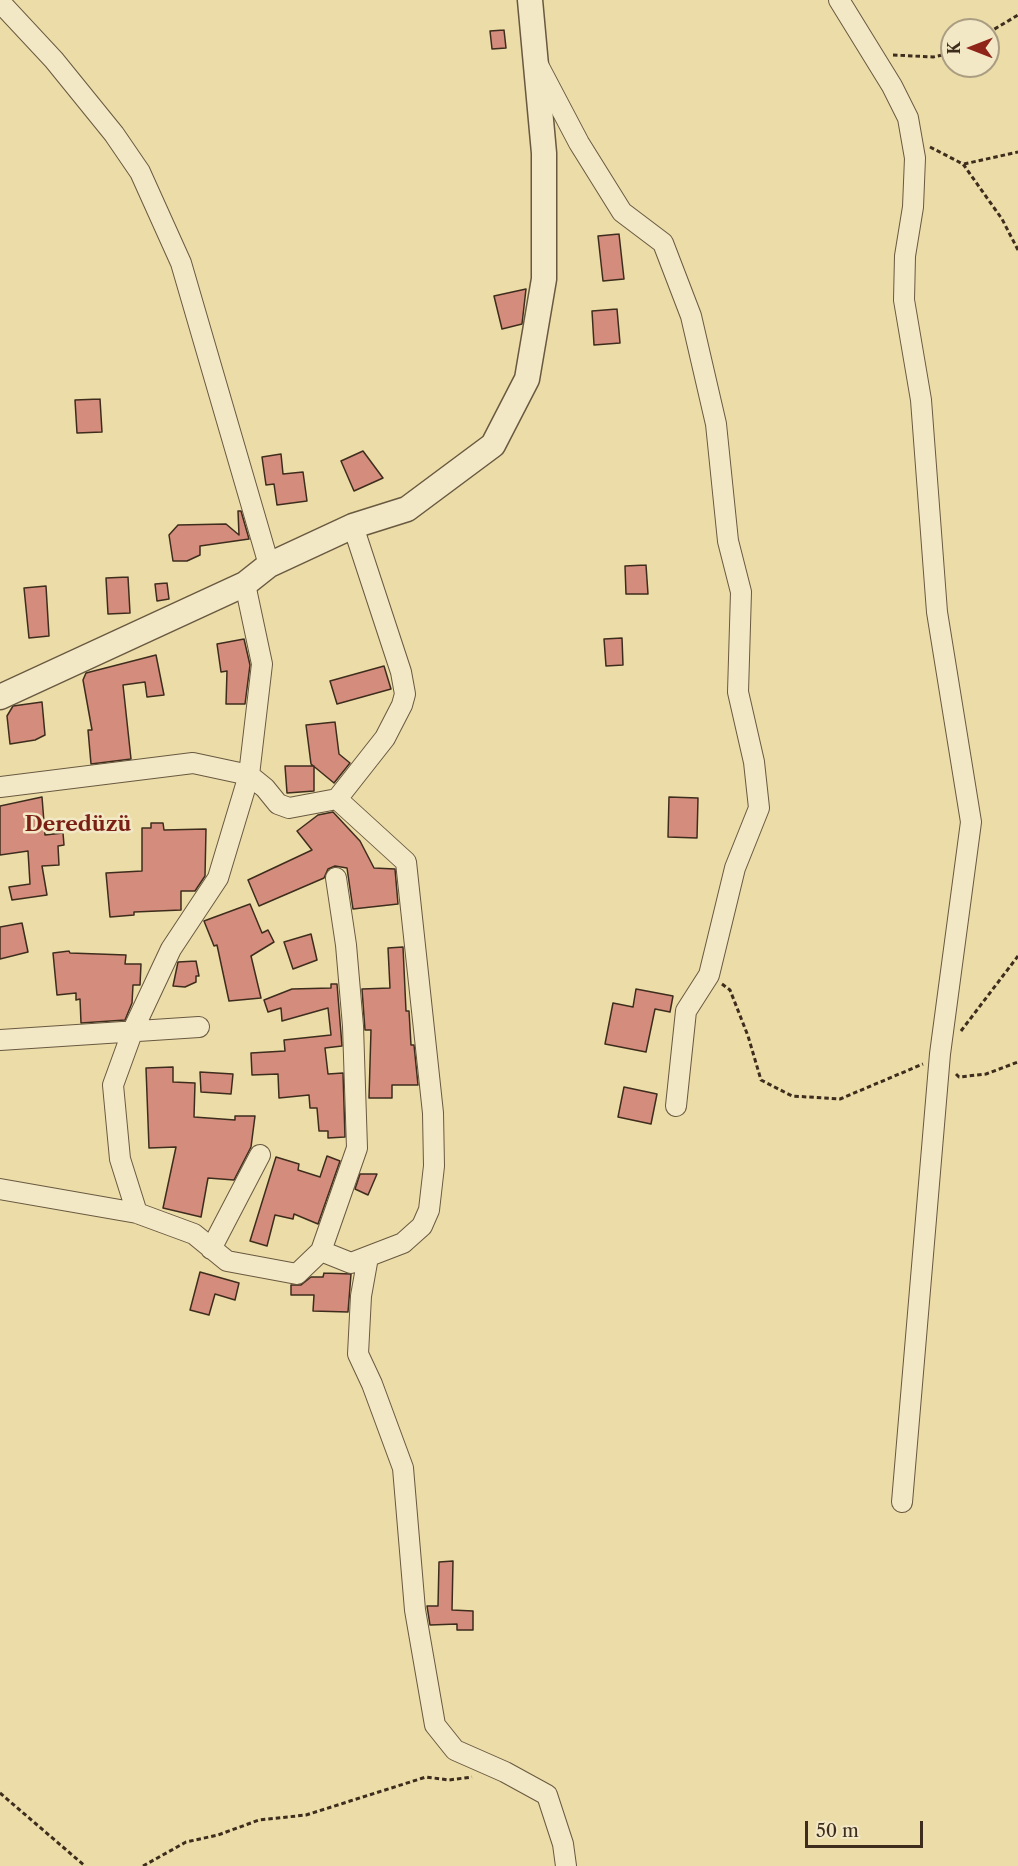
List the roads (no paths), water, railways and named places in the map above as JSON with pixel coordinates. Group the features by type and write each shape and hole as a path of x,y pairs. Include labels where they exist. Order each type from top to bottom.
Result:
{"street":[{"path":"0,697 245,584 269,565 353,526 407,509 494,446 527,379 544,279 544,153 538,65 530,0"},
{"path":"839,0 908,118 912,138 915,168 904,300 921,400 937,612 971,822 940,1054 902,1502"},
{"path":"0,2 54,60 114,134 140,172 181,263 269,565"},
{"path":"538,65 579,143 622,212 663,243 691,316 716,424 728,541 741,592 738,692 754,762 759,807 735,868 710,975 686,1011 676,1106"},
{"path":"0,787 193,763 249,775 265,788 278,804 289,807 337,799 385,738 402,705 405,694 401,672 353,526"},
{"path":"137,1213 120,1159 113,1085 133,1030 171,949 218,879 249,775 262,664 245,584"},
{"path":"321,1251 351,1263 404,1243 422,1226 429,1210 434,1166 433,1113 406,862 337,799"},
{"path":"0,1190 137,1213 194,1234 227,1261 297,1274 321,1251 357,1148 351,1003 336,879"},
{"path":"0,1040 199,1027"},
{"path":"211,1249 260,1155"},
{"path":"368,1257 361,1296 358,1354 404,1468 415,1610 435,1725 455,1750 505,1772 547,1795 563,1844 566,1866"}],"district":[{"name":"Deredüzü","path":"78,825"}]}
